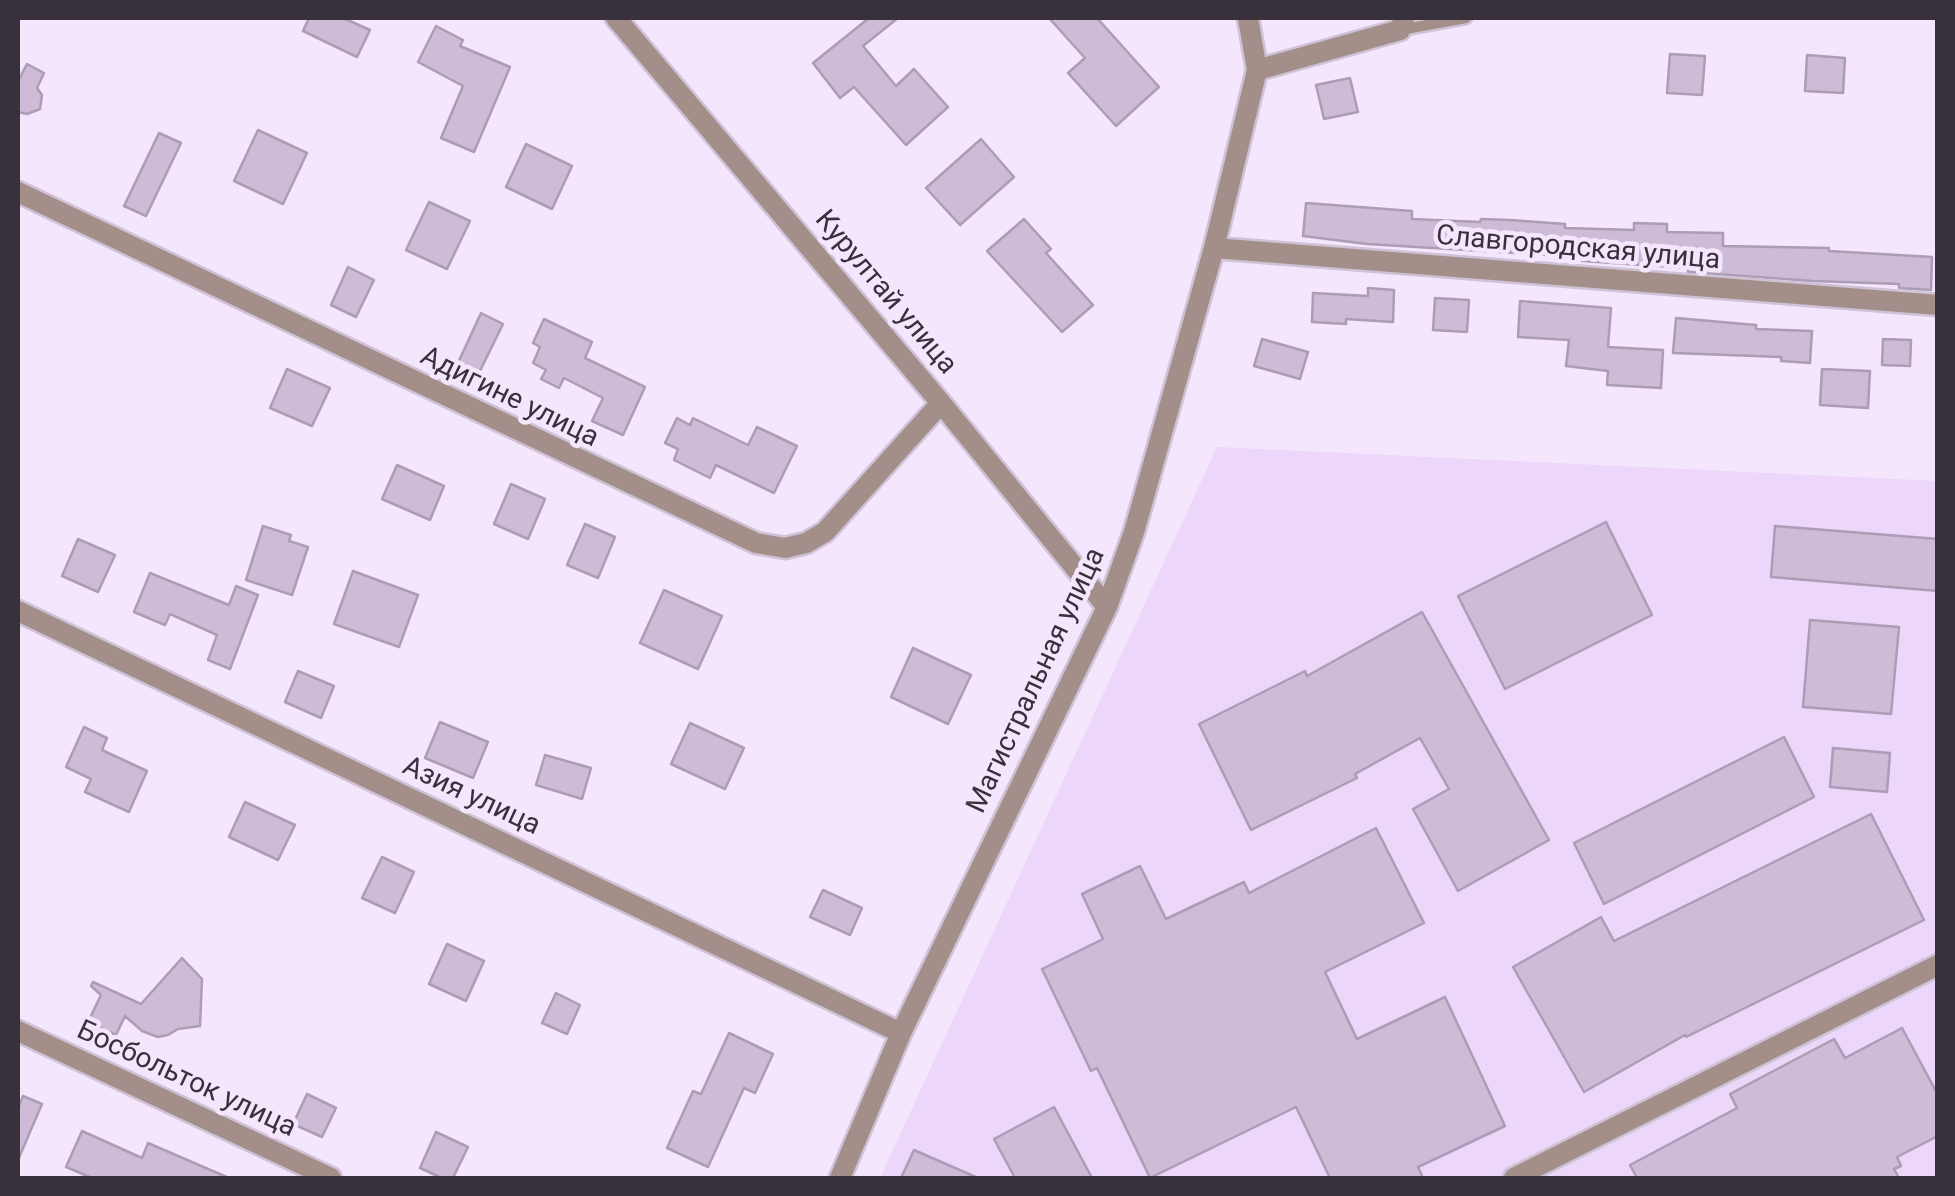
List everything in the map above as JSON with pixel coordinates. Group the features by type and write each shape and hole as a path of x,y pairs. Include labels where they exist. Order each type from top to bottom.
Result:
{"street":[{"name":"Курултай улица","path":"616,18 941,403 1107,607"},
{"path":"1248,18 1257,70 1402,24"},
{"name":"Магистральная улица","path":"840,1178 902,1032 1107,607 1134,532 1214,248 1257,70"},
{"name":"Адигине улица","path":"18,192 756,544 785,548 806,543 825,532 941,403"},
{"name":"Славгородская улица","path":"1214,248 1938,305"},
{"name":"Азия улица","path":"18,611 902,1032"},
{"path":"1514,1178 1938,966"},
{"name":"Босбольток улица","path":"18,1032 331,1178"}],"lane":[{"path":"1402,24 1466,18"}],"shaded area":[{"path":"1217,447 1937,481 1937,1178 880,1178"}],"building":[{"path":"309,18 343,18 370,30 357,57 303,31"},
{"path":"869,18 898,18 863,46 896,86 914,69 948,107 906,145 854,87 840,98 813,63"},
{"path":"1049,18 1097,18 1159,87 1116,126 1068,73 1085,58"},
{"path":"436,26 463,40 460,46 510,67 474,152 441,138 463,86 418,62"},
{"path":"1670,54 1705,56 1702,95 1667,93"},
{"path":"1807,55 1845,58 1843,93 1805,91"},
{"path":"27,64 44,73 37,88 42,95 40,109 27,114 18,112 18,81"},
{"path":"1350,78 1358,112 1324,119 1316,85"},
{"path":"258,130 307,153 283,204 234,181"},
{"path":"159,133 181,143 146,216 124,206"},
{"path":"981,139 1014,177 960,225 926,188"},
{"path":"526,144 572,166 552,209 506,187"},
{"path":"429,202 470,221 447,269 406,250"},
{"path":"1306,203 1412,211 1412,219 1510,220 1565,224 1565,228 1634,230 1634,223 1667,224 1667,232 1723,233 1723,246 1829,248 1932,257 1931,290 1899,288 1899,284 1688,272 1688,268 1582,261 1582,257 1367,244 1303,236"},
{"path":"1024,219 1051,249 1046,253 1093,305 1062,332 987,251"},
{"path":"348,267 374,280 356,317 331,305"},
{"path":"1368,288 1394,290 1393,322 1312,322 1313,293 1368,296"},
{"path":"1435,298 1469,300 1467,332 1433,330"},
{"path":"1520,301 1611,308 1608,347 1663,350 1661,388 1607,385 1608,371 1566,366 1569,340 1518,337"},
{"path":"481,313 503,324 478,375 457,365"},
{"path":"1676,318 1756,325 1756,329 1812,331 1810,363 1781,361 1781,357 1673,353"},
{"path":"544,319 592,342 585,358 645,387 623,435 592,421 603,398 564,378 559,388 541,379 546,370 533,363 540,347 533,343"},
{"path":"1262,339 1308,352 1300,379 1254,366"},
{"path":"1883,339 1911,340 1910,366 1882,365"},
{"path":"287,369 330,388 312,426 270,408"},
{"path":"1822,369 1870,371 1868,408 1820,405"},
{"path":"677,418 690,425 693,418 748,445 757,427 797,446 774,493 716,465 710,478 674,460 678,449 665,443"},
{"path":"397,465 444,486 430,520 382,499"},
{"path":"511,484 545,499 528,539 494,524"},
{"path":"1606,522 1652,615 1505,689 1458,596"},
{"path":"585,524 615,537 598,578 567,565"},
{"path":"263,526 291,535 289,541 308,547 292,595 246,580"},
{"path":"1775,526 1938,539 1938,591 1771,577"},
{"path":"78,539 115,555 98,592 62,576"},
{"path":"353,571 418,595 399,647 334,624"},
{"path":"150,573 229,605 236,586 258,595 230,669 208,660 217,635 170,614 165,625 134,612"},
{"path":"664,590 722,616 698,669 640,643"},
{"path":"1422,612 1549,840 1458,891 1413,809 1449,789 1420,738 1355,774 1357,778 1251,830 1199,724 1305,671 1307,676"},
{"path":"1810,620 1899,627 1891,714 1803,707"},
{"path":"913,648 971,675 948,724 891,697"},
{"path":"298,671 334,686 321,718 285,702"},
{"path":"440,722 488,742 473,778 425,758"},
{"path":"690,723 744,748 725,789 671,764"},
{"path":"84,727 107,738 102,750 147,771 129,812 85,792 91,779 66,767"},
{"path":"1784,737 1814,797 1604,904 1574,843"},
{"path":"1833,748 1890,753 1887,792 1830,787"},
{"path":"545,755 591,768 582,799 536,785"},
{"path":"245,802 295,825 278,860 229,837"},
{"path":"1871,814 1924,920 1685,1035 1584,1092 1513,967 1601,917 1614,941"},
{"path":"1376,828 1424,923 1325,972 1357,1039 1445,997 1505,1126 1418,1167 1423,1178 1330,1178 1296,1107 1150,1178 1097,1068 1091,1071 1042,969 1103,939 1082,894 1140,866 1166,919 1244,882 1249,893"},
{"path":"382,857 414,872 395,913 362,898"},
{"path":"823,890 862,908 850,935 810,917"},
{"path":"447,944 484,961 466,1001 429,984"},
{"path":"182,958 202,979 200,1026 158,1037 142,1031 125,1016 116,1035 88,1022 101,995 91,986 93,982 141,1004"},
{"path":"556,993 580,1005 567,1034 542,1023"},
{"path":"1902,1028 1938,1095 1938,1136 1897,1157 1901,1166 1894,1169 1899,1178 1637,1178 1630,1165 1737,1108 1730,1094 1834,1039 1845,1058"},
{"path":"729,1033 773,1054 755,1093 744,1088 708,1167 667,1148 693,1091 701,1094"},
{"path":"307,1094 336,1108 322,1137 293,1124"},
{"path":"23,1096 42,1104 18,1160 18,1108"},
{"path":"1054,1107 1092,1178 1015,1178 994,1139"},
{"path":"82,1131 142,1158 148,1143 229,1178 92,1178 66,1167"},
{"path":"436,1132 468,1147 453,1178 442,1178 420,1168"},
{"path":"914,1150 978,1178 901,1178"}]}
